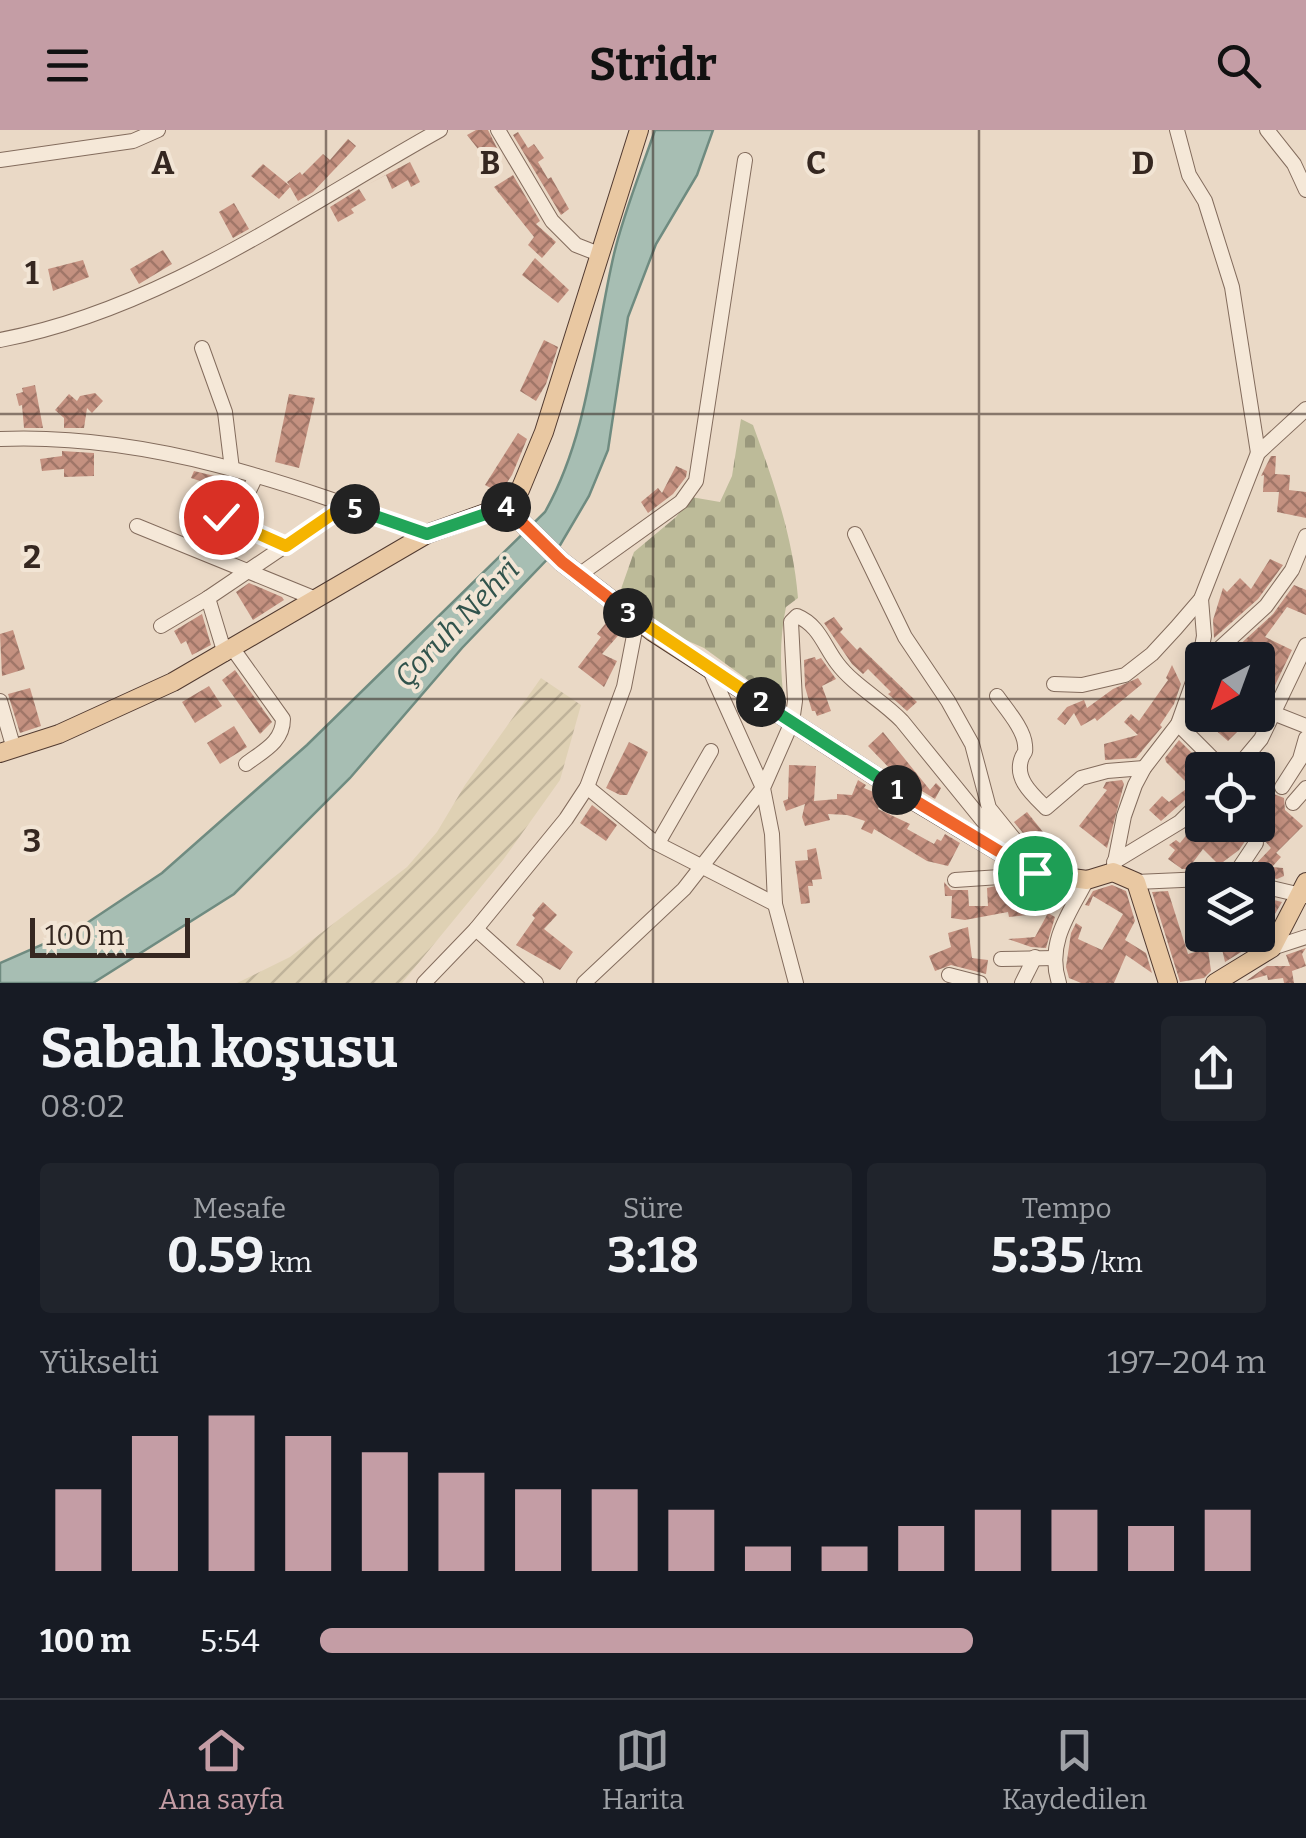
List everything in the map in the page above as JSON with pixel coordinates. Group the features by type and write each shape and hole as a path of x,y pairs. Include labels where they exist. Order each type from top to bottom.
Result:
{"main road":[{"path":"512,513 544,432 639,130"},
{"path":"512,513 562,562 637,620 906,796 1035,873 1087,880 1114,867 1136,882 1168,983"},
{"path":"7,751 60,734 173,682 427,534 512,513"},
{"path":"1275,943 1304,891"},
{"path":"1216,983 1266,952"}],"street":[{"path":"0,160 132,142 158,130"},
{"path":"0,340 38,333 134,297 226,254 440,130"},
{"path":"498,130 552,221 576,245 599,254"},
{"path":"1177,130 1189,175 1205,201 1232,287 1258,453"},
{"path":"1268,130 1294,164 1306,190"},
{"path":"578,575 681,502 696,480 745,160"},
{"path":"202,348 225,412 232,468"},
{"path":"1054,684 1082,685 1126,675 1152,654 1201,599 1258,453 1306,409"},
{"path":"0,439 56,437 189,456 427,534"},
{"path":"256,476 228,520 286,546"},
{"path":"161,626 344,506"},
{"path":"136,526 316,599"},
{"path":"855,534 905,638 972,744 989,808 1031,860 1054,873 1087,880 1056,938 1055,958 1061,981"},
{"path":"1227,642 1266,606 1292,570 1306,536"},
{"path":"208,598 229,651 283,718 283,731 277,740 246,764"},
{"path":"1201,599 1204,642"},
{"path":"584,983 704,866 763,788 792,722 795,701 791,622 798,616 818,630 848,677 883,701 932,755 1014,859 1000,876 955,880"},
{"path":"424,983 476,929 566,819 586,787 624,686 637,620"},
{"path":"1275,710 1306,645"},
{"path":"709,668 763,788 772,834 775,904 796,983"},
{"path":"997,696 1024,738 1026,750 1020,773 1025,786 1046,808 1081,778 1107,770 1144,768"},
{"path":"0,701 7,751"},
{"path":"1114,867 1124,816 1144,768 1178,724 1185,707"},
{"path":"1275,715 1306,726"},
{"path":"1178,724 1206,752"},
{"path":"1282,787 1300,759 1306,738"},
{"path":"658,844 711,751"},
{"path":"586,787 658,844 775,904"},
{"path":"1294,803 1306,788"},
{"path":"1114,867 1185,817"},
{"path":"1245,862 1256,843"},
{"path":"1136,882 1185,881"},
{"path":"1275,887 1304,891"},
{"path":"476,929 536,983"},
{"path":"1275,947 1306,937"},
{"path":"1022,983 1034,957"},
{"path":"1002,960 1055,958"},
{"path":"949,975 980,983"}],"shaded area":[{"path":"541,678 581,705 560,780 503,860 402,983 237,983 290,957 407,867 437,832 465,785"}],"green space":[{"path":"741,419 753,425 792,553 798,598 786,607 782,632 785,707 704,648 661,629 621,589 634,552 676,517 691,497 720,502 732,476"}],"water":[{"name":"Çoruh Nehri","path":"655,130 713,130 697,175 656,244 628,317 608,450 589,496 559,547 462,648 350,778 234,894 93,983 0,983 0,963 78,929 162,873 307,745 545,512 572,451 614,254"}],"building":[{"path":"488,130 501,156 489,163 467,135"},
{"path":"518,132 528,148 534,144 544,158 538,162 569,209 561,215 513,135"},
{"path":"348,139 356,146 313,192 298,201 290,187 279,199 251,176 263,164 290,186 287,182 300,172 302,175 323,154 330,160"},
{"path":"410,162 420,182 411,187 408,180 392,189 386,175 367,185"},
{"path":"513,175 540,221 536,224 556,242 542,258 528,245 534,237 494,187"},
{"path":"359,189 366,200 338,222 330,207"},
{"path":"234,203 249,229 233,238 219,212"},
{"path":"163,250 172,264 139,284 130,269"},
{"path":"535,258 569,290 558,303 522,275"},
{"path":"83,260 89,277 53,291 48,269"},
{"path":"544,340 558,347 536,401 520,391"},
{"path":"35,385 43,428 24,428 22,405 19,406 16,394"},
{"path":"95,393 103,401 92,413 87,408 84,428 64,428 64,418 55,410 69,394 77,401 80,396"},
{"path":"289,394 315,398 299,468 275,462"},
{"path":"518,433 527,439 500,493 485,485"},
{"path":"62,451 94,453 94,476 64,477 64,469 42,471 40,459 62,456"},
{"path":"1271,456 1276,456 1275,474 1290,475 1289,490 1306,492 1306,518 1277,512 1279,492 1263,492 1264,475 1261,476"},
{"path":"676,466 687,471 686,477 673,494 648,513 641,502 658,488 662,493"},
{"path":"194,471 231,480 227,493 235,496 229,509 219,507 212,512 212,531 196,524 212,485 191,478"},
{"path":"1270,559 1283,565 1258,599 1214,638 1213,620 1223,588 1227,592 1240,578 1251,589"},
{"path":"249,583 284,600 253,620 236,592"},
{"path":"1294,585 1306,590 1306,615 1287,607 1265,637 1292,650 1275,685 1275,642 1243,642 1273,614"},
{"path":"202,614 211,645 192,655 186,641 181,644 174,631"},
{"path":"834,617 843,629 840,632 857,650 860,647 917,702 907,711 868,669 863,674 852,664 824,623"},
{"path":"610,618 623,630 602,654 617,661 604,687 578,667"},
{"path":"13,630 25,669 2,676 0,634"},
{"path":"821,658 836,679 822,686 831,711 817,716 805,687 804,660"},
{"path":"1172,665 1181,684 1162,727 1136,758 1105,760 1104,744 1138,735 1124,722 1131,714 1139,721 1168,680"},
{"path":"235,670 272,722 260,734 222,680"},
{"path":"1138,678 1142,684 1097,721 1095,718 1081,726 1074,713 1065,725 1057,719 1067,707 1084,700 1087,708 1113,689"},
{"path":"209,686 222,706 195,723 182,702"},
{"path":"30,688 41,726 20,733 8,694"},
{"path":"234,726 247,747 220,764 207,743"},
{"path":"883,732 930,790 936,783 941,788 935,799 896,775 868,746"},
{"path":"1218,732 1237,732 1228,741"},
{"path":"1179,740 1191,752 1185,752 1185,781 1166,762"},
{"path":"629,742 648,752 627,795 620,795 606,788"},
{"path":"789,765 816,766 814,801 837,799 837,794 852,795 858,780 866,785 864,788 883,796 878,809 910,824 907,829 934,844 945,834 960,843 948,866 927,861 874,829 872,834 861,829 865,821 847,815 828,814 830,820 805,826 805,804 786,811 783,801 788,799"},
{"path":"1122,780 1107,848 1079,826 1107,790 1103,788 1106,782"},
{"path":"1185,790 1185,800 1161,821 1149,810 1162,796 1169,802"},
{"path":"1275,794 1284,798 1285,810 1303,826 1276,853 1281,857 1275,864 1258,862 1271,848 1266,842 1275,842"},
{"path":"592,805 617,825 606,841 580,823"},
{"path":"1027,812 1047,837 1036,849 1014,822"},
{"path":"1185,837 1185,842 1244,842 1223,862 1216,862 1203,849 1193,862 1185,862 1185,869 1168,859 1175,850 1169,845 1176,840 1180,843"},
{"path":"816,848 822,879 812,880 813,886 808,886 810,903 801,904 795,861 808,860 807,850"},
{"path":"1275,867 1283,868 1284,876 1277,879"},
{"path":"944,882 951,890 968,890 969,906 988,906 987,888 1009,883 1069,890 1035,914 1009,917 1008,912 965,920 951,918 952,896 945,896"},
{"path":"1112,885 1126,891 1135,921 1125,940 1146,953 1152,973 1126,955 1114,983 1081,983 1069,978 1066,967 1071,933 1076,923 1082,927 1078,939 1102,950 1123,914 1093,896 1089,906 1085,905 1093,891"},
{"path":"1168,891 1188,954 1208,952 1211,971 1204,978 1180,982 1152,892"},
{"path":"543,902 557,915 544,929 573,952 560,970 516,945"},
{"path":"1048,913 1055,917 1046,948 1008,939 1035,937"},
{"path":"968,927 972,958 988,960 986,974 951,965 935,971 929,956 951,947 948,933"},
{"path":"1306,948 1302,954 1306,966 1292,971 1294,983 1284,983 1283,978 1268,980 1267,975 1246,981 1267,966 1290,966 1286,955"},
{"path":"1223,952 1241,952 1225,962"}],"route":[{"path":"221,517 286,546 344,506 427,534 505,506 562,562 653,632 906,796 1035,873"}]}
